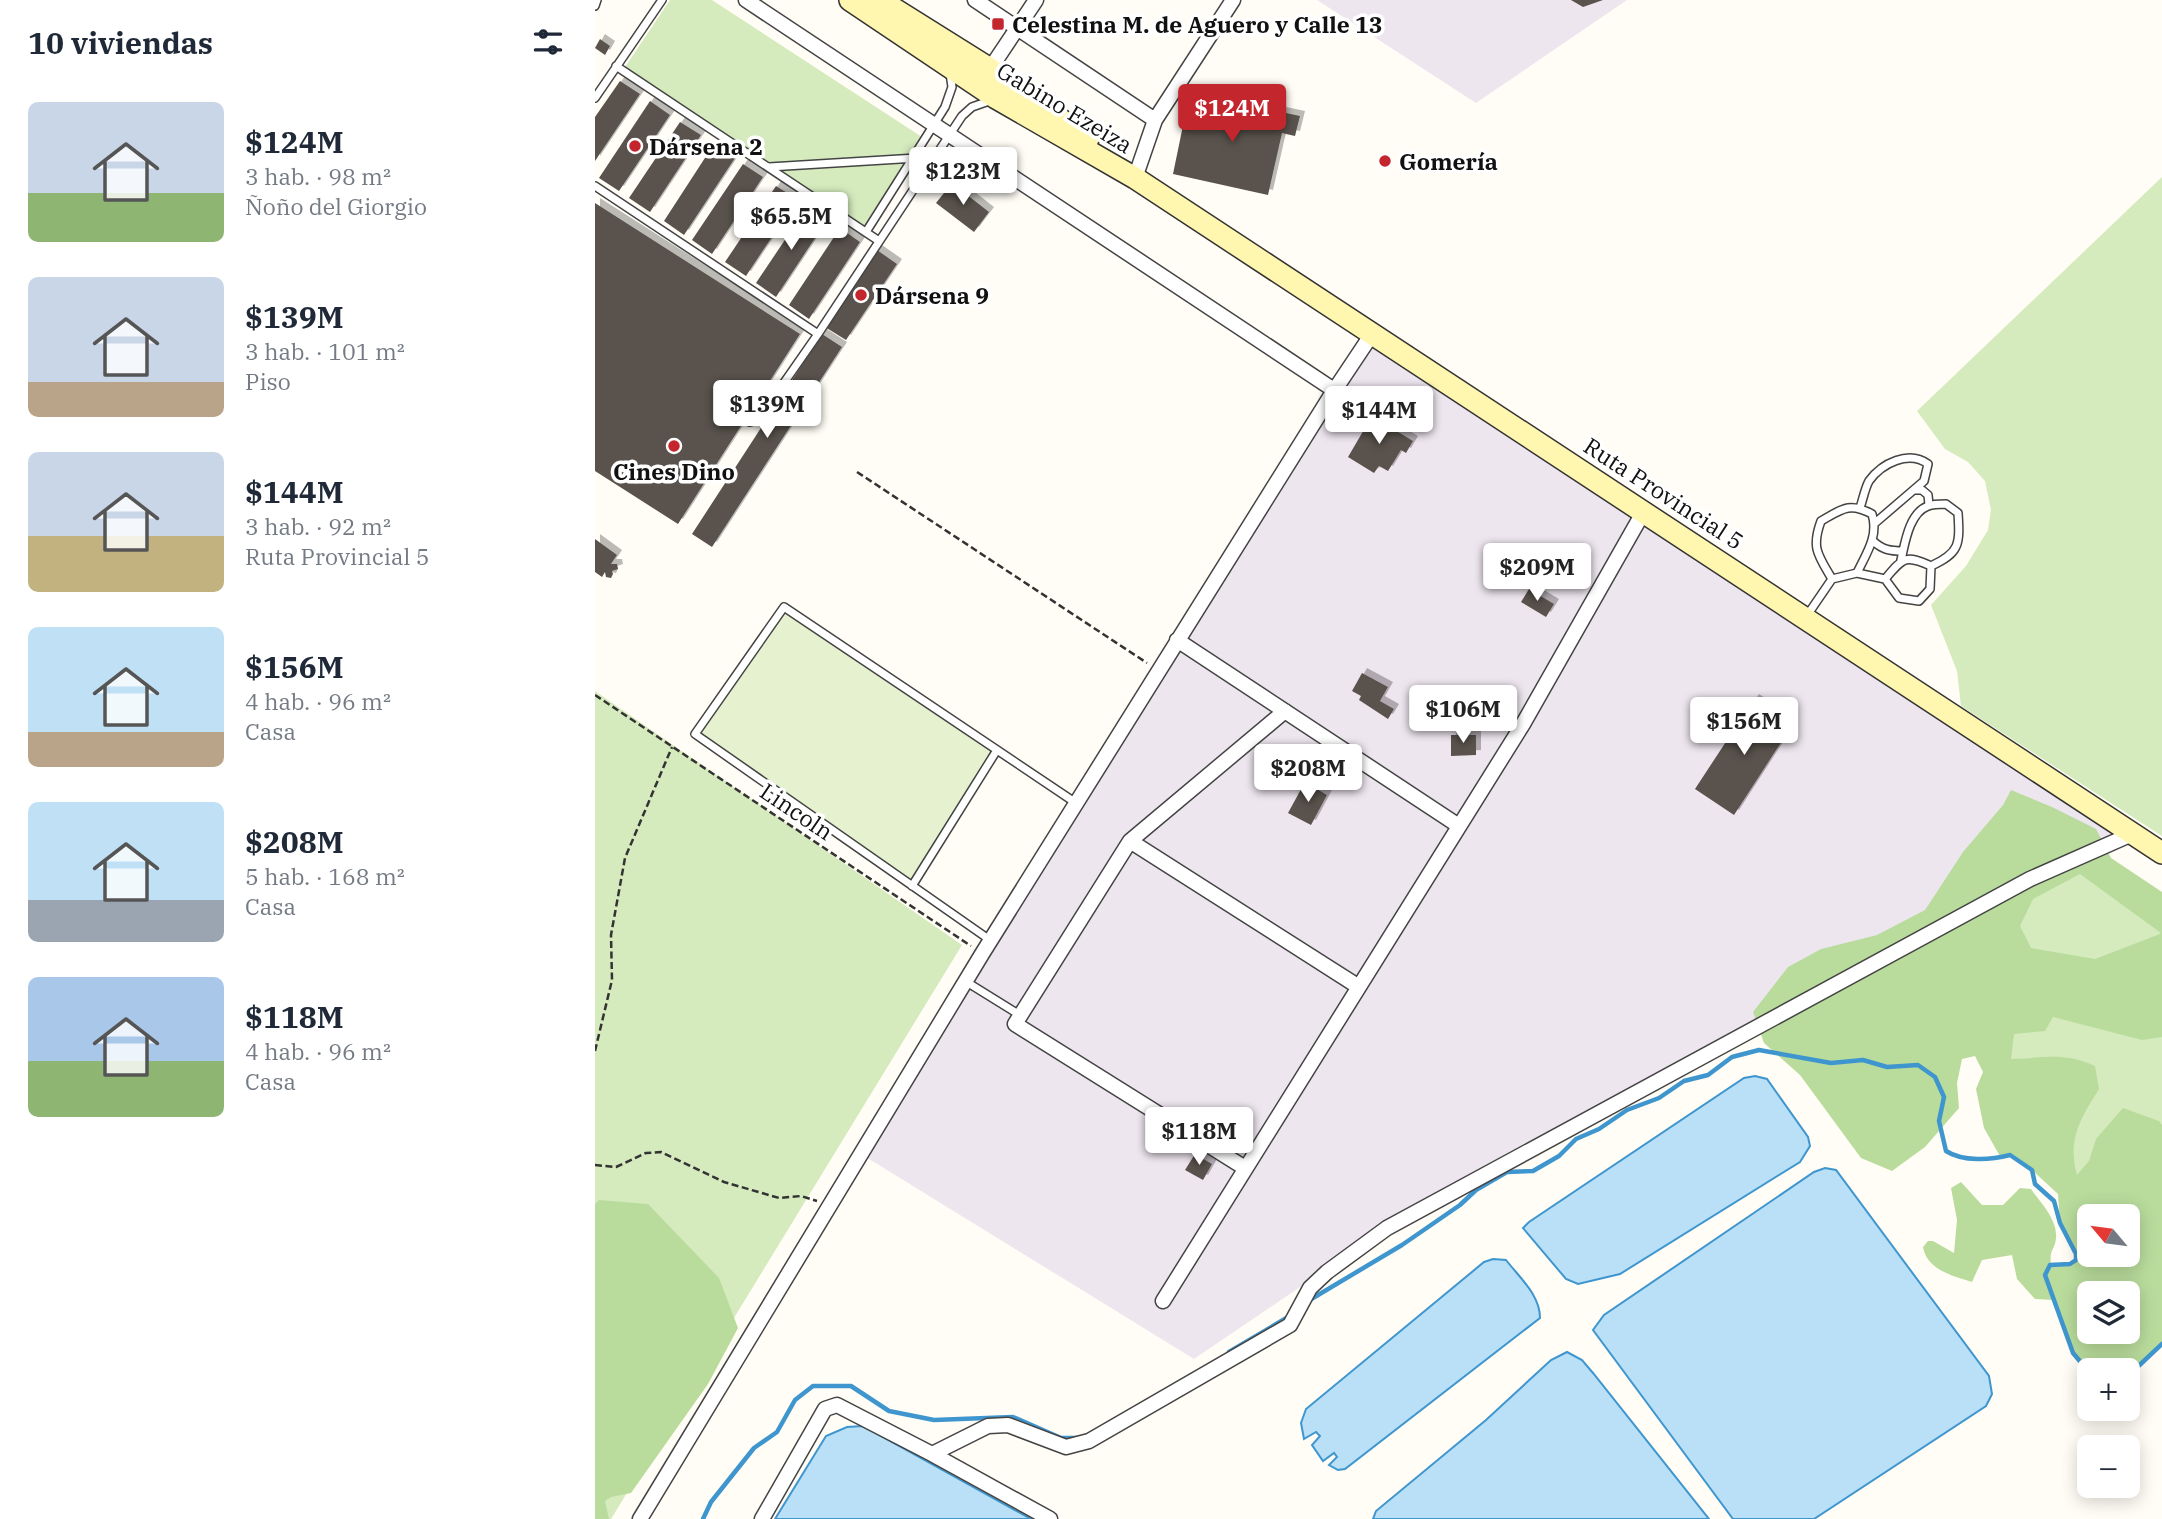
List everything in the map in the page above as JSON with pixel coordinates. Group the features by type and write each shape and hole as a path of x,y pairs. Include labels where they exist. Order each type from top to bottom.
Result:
{"main road":[{"name":"Gabino Ezeiza","path":"850,0 996,98 1135,178"},
{"name":"Gabino Ezeiza","path":"880,0 990,69 1090,141 1135,178"},
{"name":"Ruta Provincial 5","path":"1135,178 2162,853"}],"street":[{"path":"746,0 1334,390"},
{"path":"975,0 1155,120"},
{"path":"990,69 1036,0"},
{"path":"1135,178 1155,120 1233,0"},
{"path":"640,1519 990,940 1334,390 1372,334"},
{"path":"1163,1301 1523,724 1648,514"},
{"path":"1177,640 1459,825"},
{"path":"1245,1168 1015,1024 1130,841 1285,711"},
{"path":"932,1454 988,1426 1008,1425 1066,1447 1089,1441 1290,1325 1310,1288 1387,1228 2030,879 2132,834"},
{"path":"1130,841 1359,987"},
{"path":"762,1519 825,1409 837,1405 1050,1519"}],"lane":[{"path":"595,6 597,0"},
{"path":"595,98 662,0"},
{"path":"866,232 949,98 952,87 948,65"},
{"path":"616,66 879,241"},
{"path":"745,419 750,422 758,420 962,116 972,107 996,98"},
{"path":"768,167 933,157"},
{"path":"595,186 818,334"},
{"path":"1860,508 1868,482 1883,466 1899,459 1921,458 1928,464 1924,481 1875,523"},
{"path":"1914,490 1922,490 1928,495 1929,505"},
{"path":"1885,579 1901,561 1908,531 1918,513 1929,505 1946,504 1958,513 1960,538 1949,558 1931,566 1913,558 1901,561"},
{"path":"1832,579 1817,552 1815,538 1821,521 1846,506 1860,508 1872,514 1875,523 1873,541 1857,573"},
{"path":"1873,541 1881,549 1903,551"},
{"path":"1806,618 1832,579 1857,573 1885,579 1899,598 1919,601 1930,589 1931,566"},
{"path":"990,940 695,734 784,607 1076,803"},
{"path":"912,886 997,750"},
{"path":"965,981 1021,1016"}],"path":[{"path":"857,472 1159,671"},
{"name":"Lincoln","path":"595,695 982,954"},
{"path":"595,1051 613,980 611,935 625,858 672,747"},
{"path":"595,1166 616,1167 646,1153 661,1152 724,1182 779,1198 801,1196 830,1205"}],"shaded area":[{"path":"1317,0 1627,0 1476,103"},
{"path":"1372,334 2132,834 1387,1228 1194,1359 861,1154"}],"green space":[{"path":"670,0 712,0 925,139 866,232 623,70"},
{"path":"2162,177 2162,836 1961,706 1957,671 1931,605 1966,566 1988,530 1991,510 1985,481 1968,462 1945,449 1917,411"},
{"path":"784,607 997,750 912,886 695,734"},
{"path":"595,691 962,945 611,1519 595,1519"},
{"path":"2011,790 2096,829 2111,858 2162,892 2162,1037 2142,1040 2053,1017 2045,1031 2014,1034 2011,1059 2063,1057 2095,1066 2099,1089 2081,1119 2075,1140 2074,1162 2077,1175 2089,1161 2096,1139 2123,1108 2159,1121 2162,1125 2162,1344 2140,1365 2140,1358 2077,1358 2054,1300 2035,1299 2017,1279 2012,1255 1982,1260 1972,1282 1935,1267 1925,1255 1923,1247 1928,1241 1954,1253 1957,1220 1951,1188 1961,1182 1982,1205 2003,1205 2020,1188 2031,1189 2048,1212 2056,1231 2051,1264 2070,1264 2076,1260 2076,1254 2060,1223 2058,1194 2032,1170 2010,1155 2001,1158 1984,1128 1976,1089 1983,1072 1975,1056 1962,1059 1957,1083 1959,1108 1925,1147 1892,1171 1861,1158 1800,1075 1764,1043 1753,1012 1788,967 1821,949 1877,935 1925,910 1963,852 2003,805","holes":["2080,874 2161,933 2095,959 2031,948 2020,926 2033,899"]},
{"path":"2077,865 2162,921 2162,1216 2140,1211 2140,1204 2105,1204 2077,1198 1993,1054 2001,916"},
{"path":"599,1200 648,1204 719,1278 738,1328 708,1384 631,1493 605,1501 609,1519 595,1519 595,1204"}],"water":[{"path":"1755,1076 1767,1079 1808,1137 1810,1146 1800,1162 1620,1274 1578,1284 1566,1279 1523,1228 1744,1078"},
{"path":"1825,1168 1836,1170 1989,1376 1992,1394 1986,1406 1814,1519 1733,1519 1593,1330 1604,1315 1814,1172"},
{"path":"1493,1259 1506,1260 1523,1280 1537,1302 1540,1318 1345,1469 1338,1470 1329,1465 1337,1457 1334,1453 1323,1461 1312,1445 1320,1436 1316,1432 1304,1439 1301,1423 1306,1409 1484,1262"},
{"path":"1567,1352 1582,1360 1709,1519 1373,1519 1376,1511 1486,1420 1551,1360"},
{"path":"863,1426 1031,1519 775,1519 826,1436 847,1427"}],"building":[{"path":"1571,0 1603,0 1583,7"},
{"path":"600,39 610,46 605,55 595,48"},
{"path":"620,81 640,94 595,161 595,117"},
{"path":"1199,94 1300,116 1295,136 1282,133 1268,195 1173,174 1186,111 1195,113"},
{"name":"Dársena 2","path":"650,101 670,115 619,191 599,178"},
{"path":"680,122 701,135 650,212 629,198"},
{"path":"714,144 735,158 684,235 664,221"},
{"path":"743,164 763,177 712,254 692,240"},
{"path":"952,183 989,212 974,232 936,203"},
{"path":"776,186 797,199 746,276 725,262"},
{"path":"595,203 800,334 678,524 595,471"},
{"path":"807,207 827,220 776,297 756,283"},
{"path":"840,228 860,242 809,319 789,305"},
{"name":"Dársena 9","path":"877,250 897,264 846,340 825,327"},
{"path":"822,334 842,347 712,547 692,534"},
{"path":"1372,416 1413,441 1406,453 1401,450 1388,471 1379,466 1374,473 1348,457"},
{"path":"595,539 617,555 611,564 617,564 618,569 612,571 611,578 606,577 605,572 602,577 595,572"},
{"path":"1529,589 1554,604 1546,617 1521,602"},
{"path":"1362,673 1388,687 1380,701 1394,709 1388,719 1359,700 1361,696 1352,691"},
{"path":"1754,699 1793,724 1734,815 1695,789"},
{"path":"1451,735 1476,735 1476,755 1451,756"},
{"path":"1305,782 1327,795 1311,825 1288,813"},
{"path":"1195,1154 1212,1164 1203,1180 1185,1170"}],"waterway":[{"path":"1308,1301 1402,1245 1460,1205 1476,1190 1507,1172 1533,1171 1559,1156 1576,1139 1599,1129 1627,1110 1659,1098 1684,1081 1708,1075 1732,1057 1759,1050 1831,1063 1863,1060 1887,1067 1918,1065 1935,1077 1944,1097 1939,1121 1946,1151 1953,1155 1977,1159 2010,1155 2032,1170 2035,1184 2054,1201 2060,1223 2076,1254 2076,1260 2070,1264 2050,1265 2045,1275 2073,1353 2077,1358"},
{"path":"1229,1352 1288,1317"},
{"path":"2140,1365 2162,1344"},
{"path":"703,1519 711,1502 754,1448 777,1432 795,1400 813,1386 851,1386 889,1411 934,1420 1013,1417 1061,1438 1079,1438"}],"place":[{"name":"Celestina M. de Aguero y Calle 13","path":"998,24"},
{"name":"Dársena 2","path":"635,146"},
{"name":"Gomería","path":"1385,161"},
{"name":"Dársena 9","path":"861,295"},
{"name":"Cines Dino","path":"674,446"}]}
